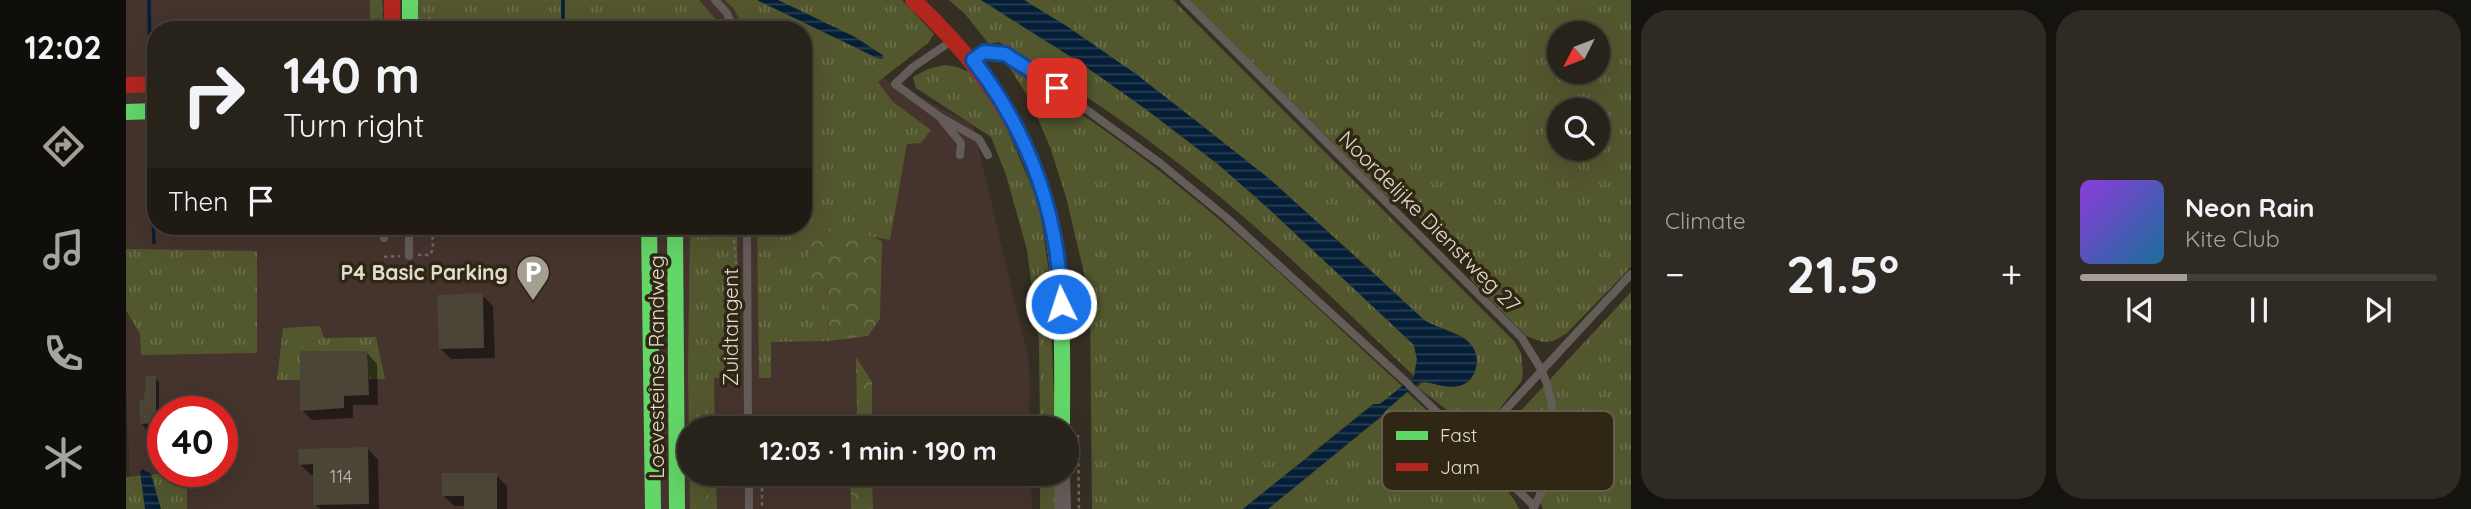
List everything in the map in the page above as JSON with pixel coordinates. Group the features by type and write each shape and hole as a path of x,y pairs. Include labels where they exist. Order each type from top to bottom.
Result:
{"street":[{"path":"392,0 392,21"},
{"path":"410,0 410,21"},
{"path":"913,0 955,39 973,60 1013,119 1038,176 1049,212 1061,286 1062,416"},
{"path":"126,85 147,85"},
{"path":"126,112 147,111"},
{"name":"Loevesteinse Randweg","path":"649,235 653,509"},
{"name":"Loevesteinse Randweg","path":"676,235 677,509"},
{"path":"1062,486 1063,509"}],"lane":[{"path":"715,0 730,21"},
{"name":"Noordelijke Dienstweg 27","path":"1184,0 1522,338 1541,369 1552,411"},
{"path":"955,39 913,67 895,84 940,117 979,139 988,155"},
{"path":"973,60 984,52 1005,54 1040,76 1160,163 1227,218 1437,411"},
{"path":"940,117 961,143 960,155"},
{"path":"409,235 409,256"},
{"name":"Zuidtangent","path":"747,235 748,416"},
{"path":"1503,411 1631,274"},
{"path":"749,486 749,509"},
{"path":"1518,491 1534,508"},
{"name":"Noordelijke Dienstweg 27","path":"1534,508 1543,491"}],"path":[{"path":"429,11 430,21"},
{"path":"733,235 734,257"},
{"path":"762,486 762,509"}],"shaded area":[{"path":"126,0 734,0 773,21 147,21 147,235 812,235 812,41 973,125 1029,361 1030,416 677,416 677,486 1031,486 1032,509 131,509 126,387"}],"green space":[{"path":"370,0 382,0 383,21 370,21"},
{"path":"415,0 699,0 717,21 414,21"},
{"path":"725,0 902,0 934,34 928,43 878,82 893,102 931,130 921,143 907,144 890,240 812,226 812,21 740,21"},
{"path":"949,0 981,0 987,3 1079,61 1219,165 1414,345 1417,359 1414,376 1289,257 1187,170 1127,124 1064,82 999,42 989,44 965,14"},
{"path":"1024,0 1173,0 1514,341 1521,353 1523,374 1521,382 1498,411 1448,411 1417,387 1424,381 1457,386 1470,380 1475,357 1469,342 1424,320 1232,149 1131,71"},
{"path":"1189,0 1631,0 1631,267 1566,334 1553,341 1543,342 1526,336 1473,282 1449,243 1429,224 1391,201"},
{"path":"945,65 969,72 1002,117 1039,204 1049,272 1055,416 1040,416 1039,342 1027,250 1006,175 991,137 916,88 913,77 928,69"},
{"path":"1008,65 1118,140 1210,211 1402,386 1380,404 1373,404 1243,509 1092,509 1090,298 1066,197 1050,147 1030,100"},
{"path":"812,225 882,241 880,319 868,336 829,341 827,282 806,276"},
{"path":"812,230 827,282 829,341 771,342 771,378 759,378 757,235 812,235"},
{"path":"690,235 737,235 739,378 714,378 715,416 705,416 696,397 695,416 689,416"},
{"path":"126,249 257,251 257,353 141,355 140,334 126,310"},
{"path":"1631,292 1631,509 1543,509 1535,491 1614,491 1614,411 1521,411"},
{"path":"320,326 324,338 376,337 385,379 277,380 283,328"},
{"path":"856,357 872,382 872,416 855,416"},
{"path":"1407,392 1427,411 1385,411"},
{"path":"696,396 705,406 706,416 695,416"},
{"path":"1382,416 1382,491 1507,491 1519,509 1268,509"},
{"path":"147,475 147,487 187,487 187,509 126,509 126,477"},
{"path":"690,486 695,486 695,509 690,509"},
{"path":"695,486 708,486 709,509 695,509"},
{"path":"708,486 716,486 717,509 709,509"},
{"path":"850,486 872,486 873,509 851,509"},
{"path":"1040,486 1057,486 1058,509 1040,509"}],"water":[{"path":"757,0 778,0 855,37 884,56 882,59 877,58 812,27 812,21 800,21"},
{"path":"981,0 1024,0 1136,74 1271,180 1424,320 1468,342 1477,357 1472,377 1464,384 1453,387 1419,382 1268,509 1243,509 1374,404 1380,404 1414,377 1417,359 1414,345 1219,165 1079,62"},
{"path":"142,469 147,472 147,487 155,487 161,509 145,509 140,472"}],"building":[{"path":"483,293 484,348 439,349 437,295"},
{"path":"300,351 367,351 369,395 344,396 344,408 300,411"},
{"path":"146,376 156,376 156,396 147,396 147,424 140,424 139,400 144,400"},
{"path":"368,447 369,504 313,505 313,464 299,465 298,449"},
{"path":"442,473 497,473 497,509 464,509 464,496 442,496"}],"waterway":[{"path":"149,0 149,21"},
{"path":"563,0 563,21"},
{"path":"154,235 154,243"}],"traffic: fast":[{"path":"410,0 410,21"},
{"path":"126,112 147,111"},
{"path":"1049,215 1060,295 1062,416"},
{"path":"649,235 653,509"},
{"path":"675,235 677,509"}],"traffic: jam":[{"path":"392,0 392,21"},
{"path":"913,0 958,46 997,97 1028,153 1049,215"},
{"path":"126,85 147,84"}],"place":[{"name":"P4 Basic Parking","path":"533,302"}],"route":[{"path":"1057,88 1005,54 984,52 973,60 1013,119 1038,176 1049,212 1061,286 1061,304"}]}
